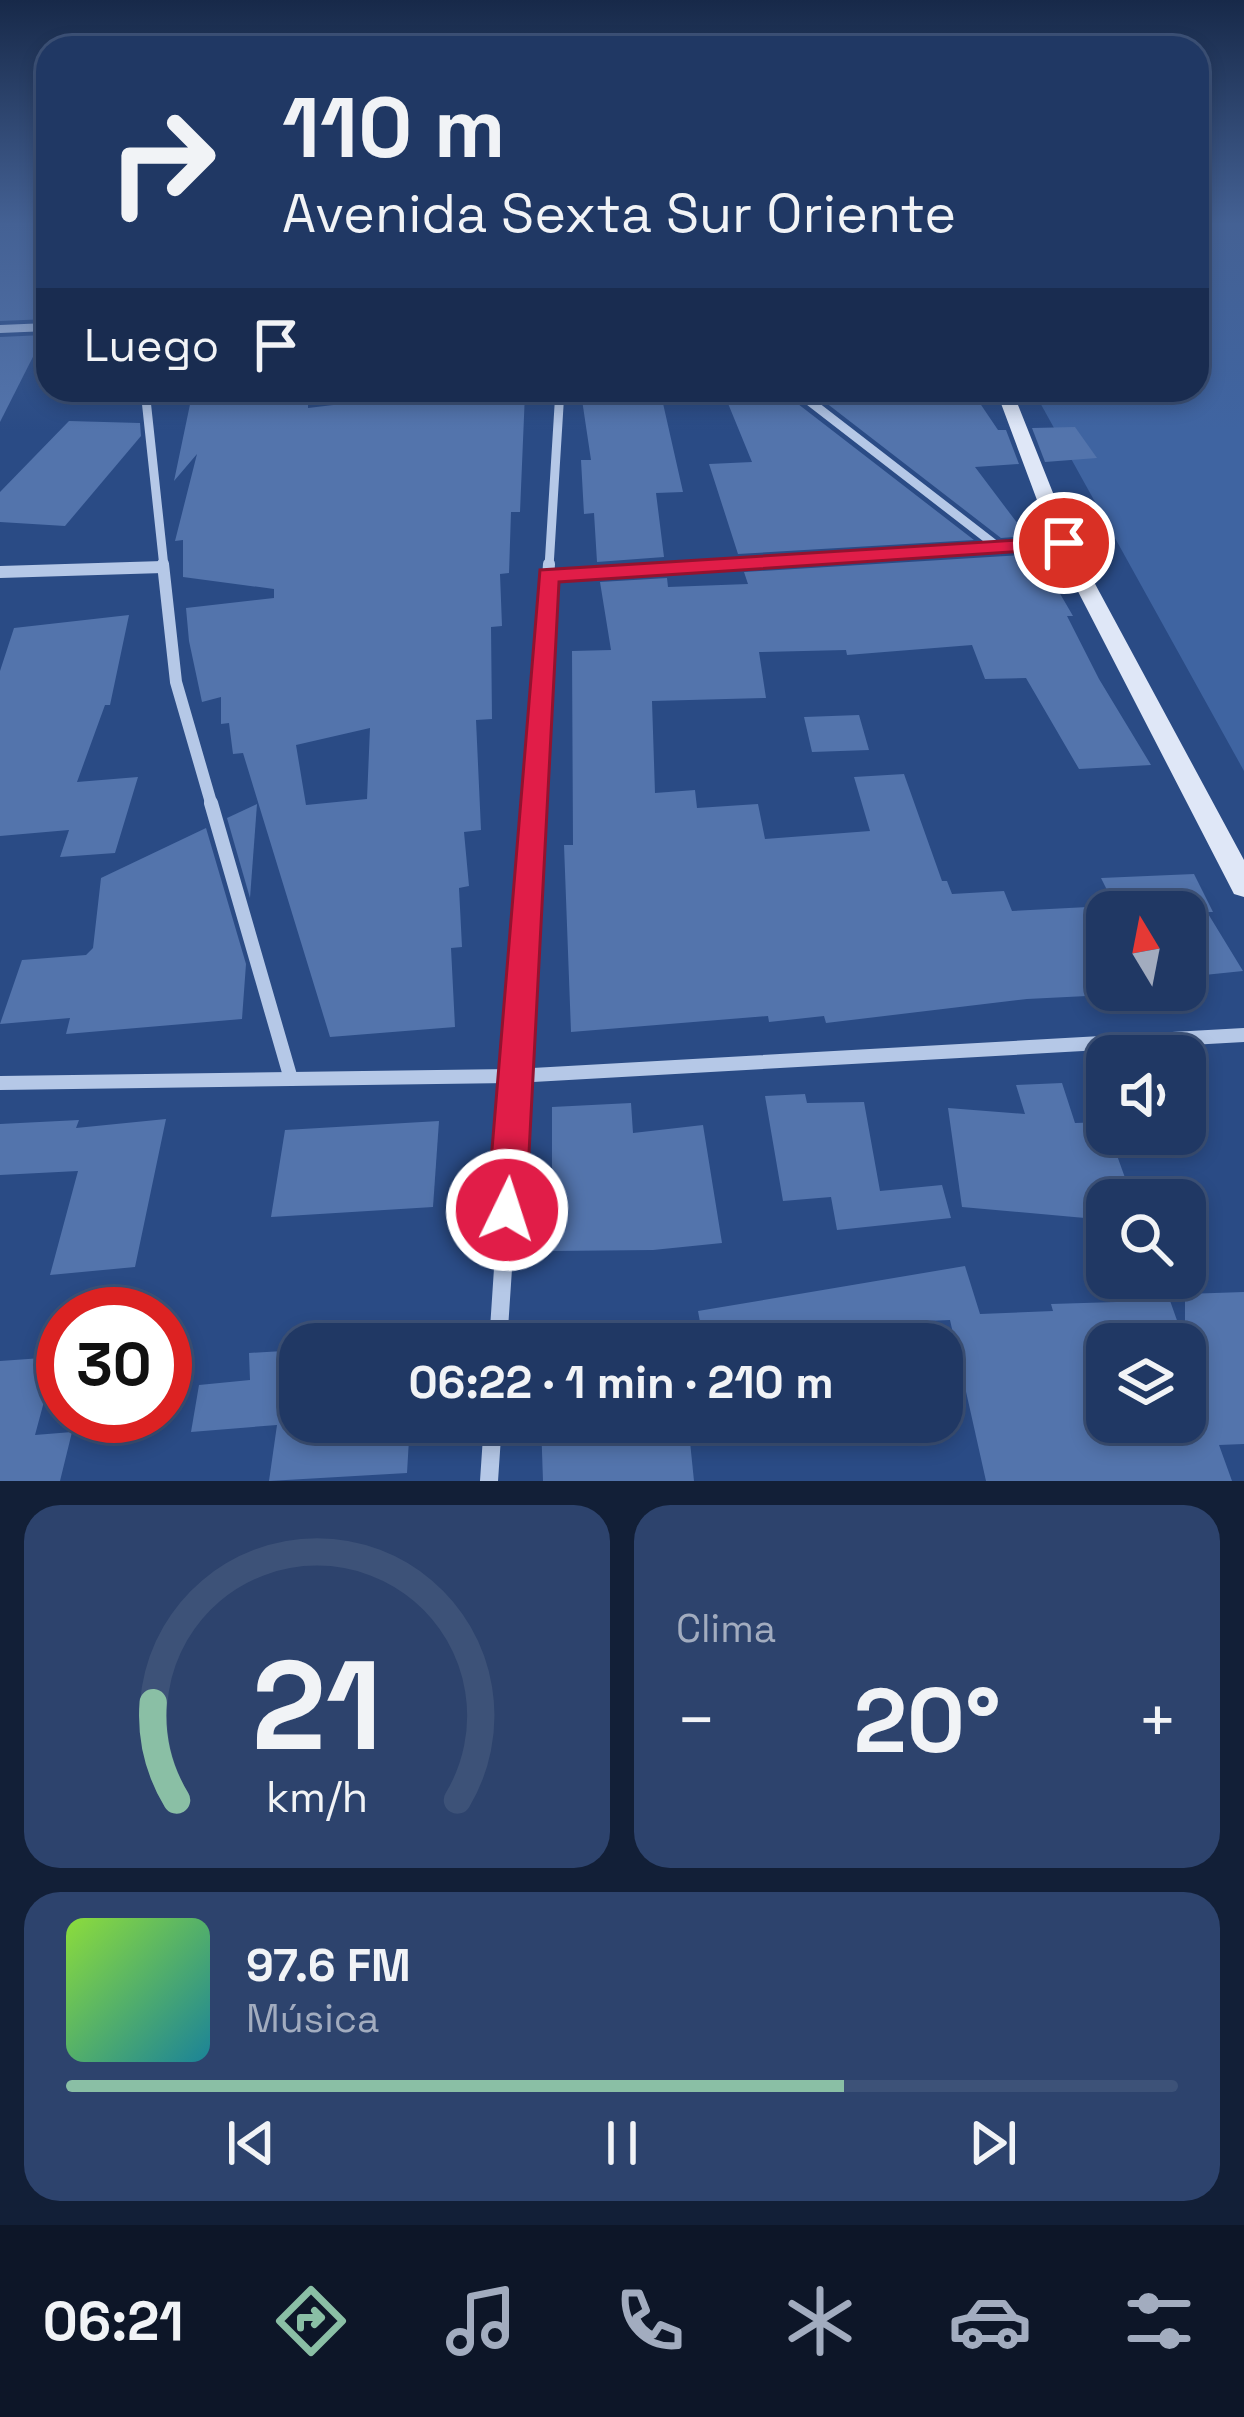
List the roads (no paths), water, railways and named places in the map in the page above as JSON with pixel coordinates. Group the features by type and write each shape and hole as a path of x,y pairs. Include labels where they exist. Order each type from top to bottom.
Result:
{"street":[{"path":"0,329 36,328"},
{"path":"146,402 176,682 291,1079"},
{"path":"499,1323 559,402"},
{"path":"811,402 999,547"},
{"path":"1009,402 1064,543 1244,886"},
{"path":"548,575 1064,543"},
{"path":"0,572 163,567"},
{"path":"0,1082 515,1076 1244,1035"},
{"path":"489,1481 492,1443"}]}
